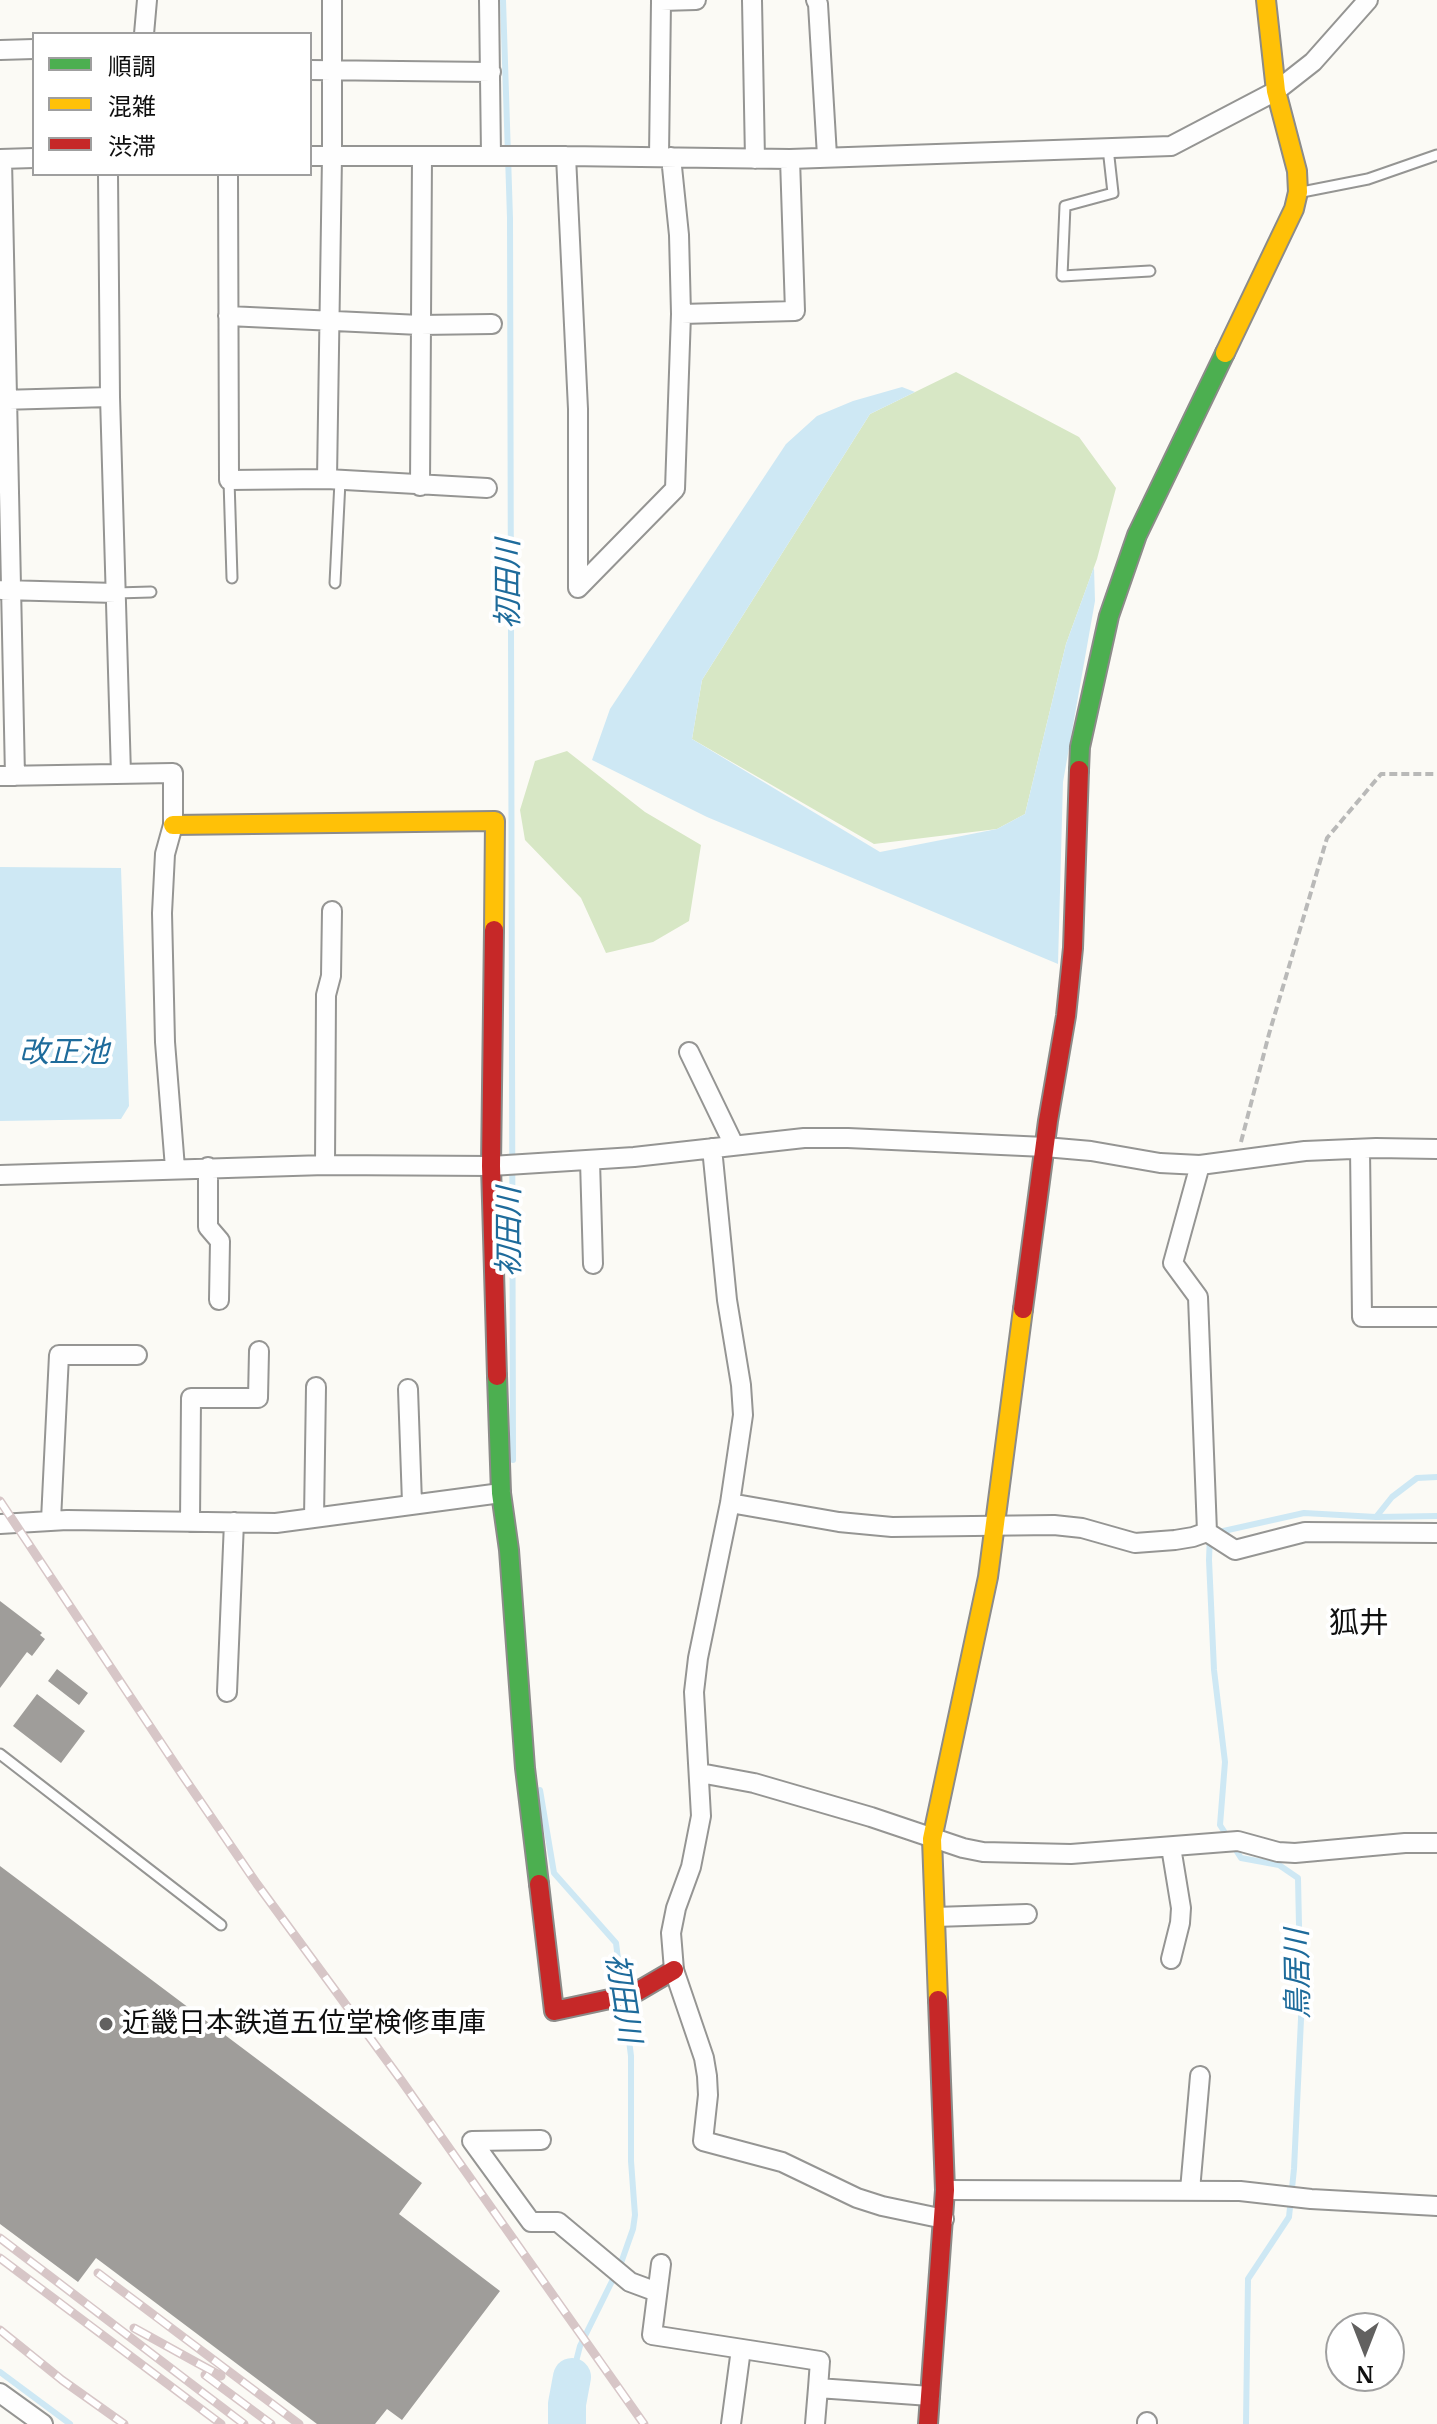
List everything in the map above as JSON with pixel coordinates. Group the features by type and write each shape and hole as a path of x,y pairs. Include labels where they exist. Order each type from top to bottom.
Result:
{"street":[{"path":"144,32 147,0"},
{"path":"332,0 330,322 334,480"},
{"path":"489,0 491,155"},
{"path":"566,156 578,409 578,588 675,489 681,314 679,235 665,156 661,1 696,0"},
{"path":"752,0 755,159"},
{"path":"816,0 827,156"},
{"path":"928,2424 945,2190 932,1839 981,1615 996,1525 1045,1147 1071,981 1080,747 1109,616 1137,535 1294,209 1298,192 1297,171 1276,91 1266,0"},
{"path":"312,156 790,159 1171,146 1276,91 1313,62 1368,0"},
{"path":"0,50 32,49"},
{"path":"312,70 491,72"},
{"path":"420,486 422,156"},
{"path":"32,158 1,160 8,776 173,773 173,825 165,854 162,913 165,1042 175,1168"},
{"path":"681,314 795,311 790,159"},
{"path":"108,176 110,397 121,774"},
{"path":"228,176 229,480 334,480 487,488"},
{"path":"228,316 420,325 492,324"},
{"path":"4,400 110,397"},
{"path":"6,590 116,593"},
{"path":"173,825 495,821 491,1166 501,1493 509,1550 525,1768 554,2011 625,1996 674,1970"},
{"path":"325,1165 326,995 331,976 332,911"},
{"path":"689,1052 734,1145"},
{"path":"0,1175 208,1167 518,1165 590,1161 804,1138 1045,1147 1160,1163 1200,1165 1305,1151 1437,1149"},
{"path":"712,1148 727,1300 743,1415 730,1503 698,1658 694,1692 700,1773 698,1842 671,1933 674,1970 704,2058 708,2095 703,2141 782,2162 857,2198 944,2219"},
{"path":"1360,1149 1362,1317 1437,1317"},
{"path":"590,1161 593,1264"},
{"path":"1200,1165 1173,1263 1198,1297 1207,1532"},
{"path":"208,1167 208,1227 220,1241 219,1300"},
{"path":"190,1522 191,1398 258,1398 259,1351"},
{"path":"51,1520 59,1355 137,1355"},
{"path":"314,1518 316,1387"},
{"path":"408,1389 412,1503"},
{"path":"0,1524 51,1520 276,1523 501,1493"},
{"path":"730,1503 839,1522 892,1527 1067,1526 1135,1543 1175,1540 1207,1532 1235,1550 1305,1532 1437,1533"},
{"path":"227,1692 234,1522"},
{"path":"700,1773 754,1783 983,1852 1071,1854 1238,1841 1278,1852 1295,1853 1437,1843"},
{"path":"1171,1847 1181,1908 1171,1959"},
{"path":"935,1917 1027,1914"},
{"path":"1190,2190 1200,2076"},
{"path":"541,2140 472,2141 531,2222 558,2222 630,2282 657,2292"},
{"path":"945,2190 1240,2191 1311,2199 1437,2206"},
{"path":"661,2264 652,2335 820,2361 815,2424"},
{"path":"731,2424 741,2349"},
{"path":"818,2388 930,2396"},
{"path":"0,2393 43,2424"}],"lane":[{"path":"1108,148 1113,193 1065,206 1062,276 1150,271"},
{"path":"1298,192 1368,179 1437,155"},
{"path":"229,480 232,578"},
{"path":"334,480 335,583"},
{"path":"116,593 151,592"},
{"path":"0,1754 221,1925"}],"path":[{"path":"1237,1159 1269,1034 1327,838 1381,774 1437,774"}],"green space":[{"path":"956,372 1079,437 1116,488 1097,559 1066,644 1025,814 997,829 874,844 692,739 702,680 870,414"},
{"path":"567,751 645,812 701,845 689,921 653,942 606,953 581,898 525,840 520,810 535,761"}],"water":[{"path":"902,387 915,392 870,414 702,680 692,739 880,852 997,829 1025,814 1066,644 1094,567 1095,601 1063,782 1058,964 707,817 592,760 610,709 786,444 817,416 853,401"},
{"name":"改正池","path":"0,867 121,868 129,1106 121,1119 0,1121"}],"building":[{"path":"0,1601 42,1633 40,1635 45,1639 32,1656 27,1652 0,1688"},
{"path":"57,1669 88,1693 79,1705 48,1681"},
{"path":"37,1694 85,1731 61,1763 13,1726"},
{"name":"近畿日本鉄道五位堂検修車庫","path":"0,1866 422,2183 399,2214 500,2291 402,2420 387,2409 375,2424 317,2424 96,2258 78,2282 0,2224"}],"waterway":[{"name":"初田川","path":"503,0 510,218 513,1460"},
{"name":"鳥居川","path":"1246,2424 1248,2279 1289,2217 1294,2169 1301,2019 1298,1878 1279,1865 1241,1858 1220,1825 1225,1762 1214,1670 1210,1534 1304,1513 1376,1517 1392,1497 1417,1478 1437,1477"},
{"name":"鳥居川","path":"1377,1517 1437,1516"},
{"name":"初田川","path":"540,1790 554,1873 616,1943 622,1990"},
{"name":"初田川","path":"572,2377 580,2346 621,2263 635,2215 631,2161 631,2056 624,2001"},
{"path":"0,2372 70,2424"},
{"name":"初田川","path":"567,2424 572,2377"}],"railway":[{"path":"0,1501 257,1884 401,2080 644,2424"},
{"path":"0,2238 244,2424"},
{"path":"0,2258 221,2424"},
{"path":"98,2273 299,2424"},
{"path":"134,2328 221,2376"},
{"path":"0,2330 124,2424"},
{"path":"205,2375 271,2424"}],"traffic: fast":[{"path":"1079,770 1080,747 1109,616 1137,535 1225,353"},
{"path":"497,1376 501,1493 509,1550 525,1768 539,1884"}],"traffic: slow":[{"path":"1225,353 1294,209 1298,192 1297,171 1276,91 1266,0"},
{"path":"173,825 495,821 494,930"},
{"path":"938,2000 932,1839 988,1577 1023,1309"}],"traffic: jam":[{"path":"1023,1309 1048,1121 1066,1016 1073,948 1079,770"},
{"path":"494,930 491,1166 497,1376"},
{"path":"539,1884 554,2011 633,1994 674,1970"},
{"path":"928,2424 945,2190 938,2000"}],"place":[{"name":"近畿日本鉄道五位堂検修車庫","path":"106,2024"}],"district":[{"name":"狐井","path":"1359,1625"}]}
